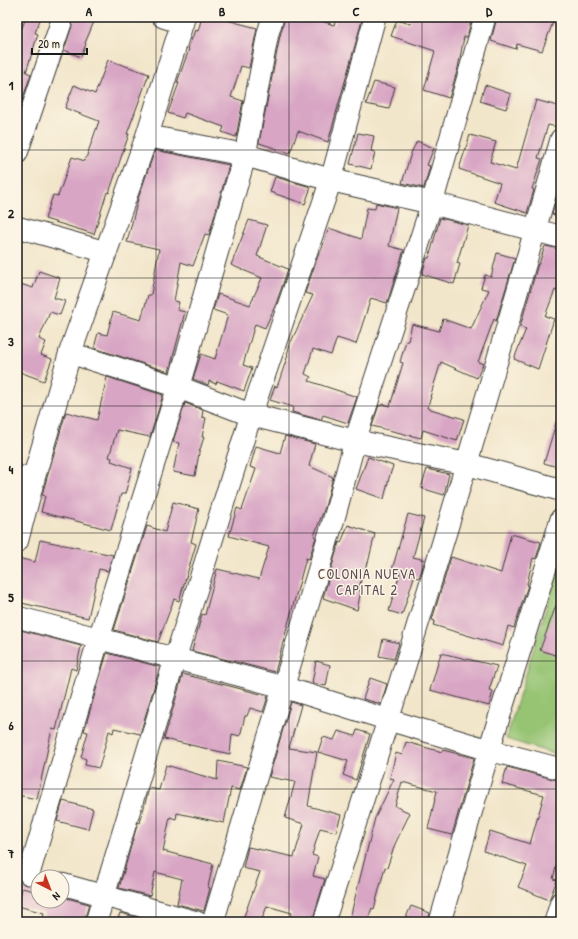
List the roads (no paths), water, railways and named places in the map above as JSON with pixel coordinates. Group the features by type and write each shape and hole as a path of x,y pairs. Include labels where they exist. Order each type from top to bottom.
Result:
{"street":[{"path":"17,153 63,17"},
{"path":"29,874 99,638 178,387 245,155 268,33 273,17"},
{"path":"96,922 175,659 251,415 331,180 375,17"},
{"path":"213,922 335,515 355,441 432,203 485,17"},
{"path":"17,541 25,477 146,136 176,19"},
{"path":"146,136 245,155 331,180 432,203 561,238"},
{"path":"324,922 389,720 467,464 561,138"},
{"path":"17,227 106,252"},
{"path":"70,353 178,387 251,415 355,441 467,464 561,490"},
{"path":"440,922 489,750 561,519"},
{"path":"17,617 283,687 489,750 561,769"},
{"path":"70,886 197,922"},
{"path":"555,922 561,902"}],"district":[{"name":"COLONIA NUEVA CAPITAL 2","path":"367,582"}]}
